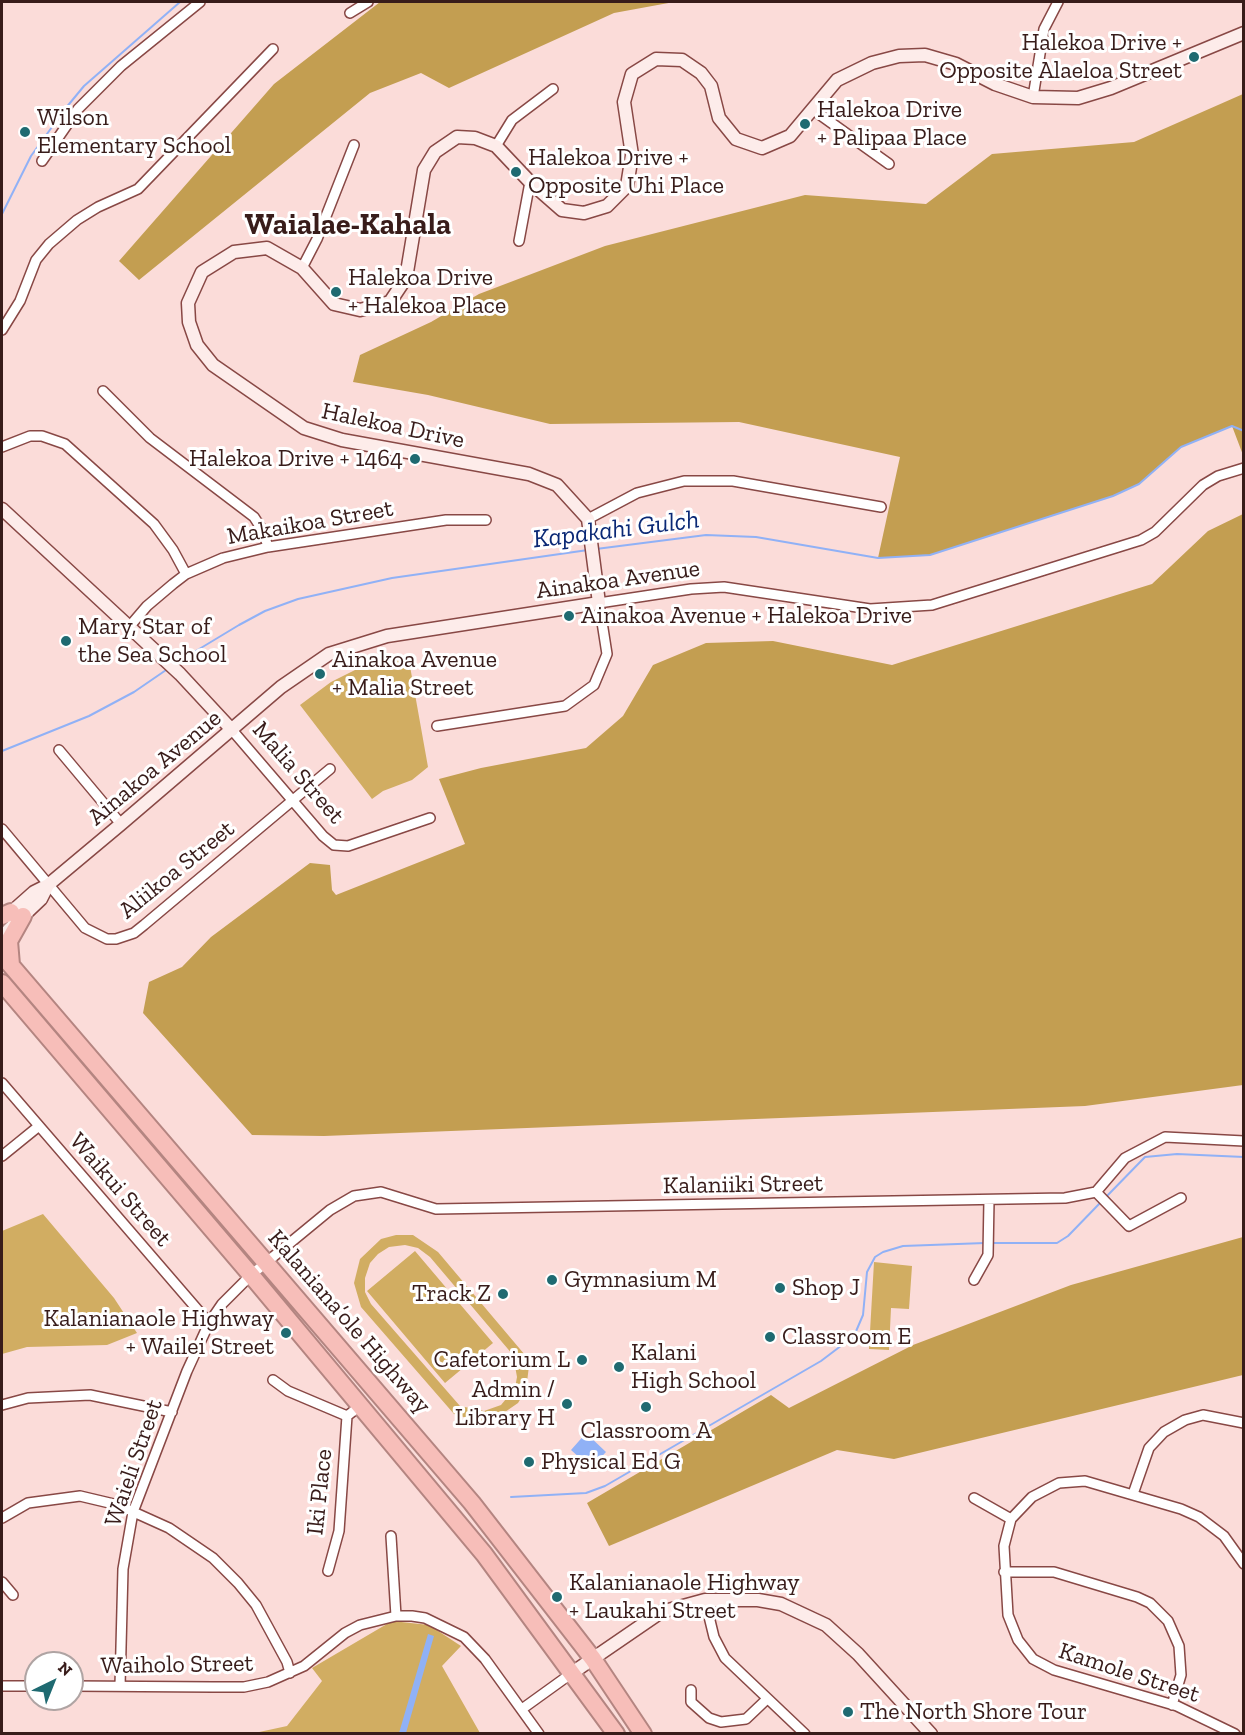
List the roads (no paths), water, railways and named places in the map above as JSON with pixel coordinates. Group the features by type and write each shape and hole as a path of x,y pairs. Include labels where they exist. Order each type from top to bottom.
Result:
{"highway":[{"path":"9,916 7,961 18,1003"},
{"name":"Kalaniana’ole Highway","path":"7,961 472,1503 593,1659 643,1734"},
{"name":"Kalaniana’ole Highway","path":"2,983 251,1275 353,1411 484,1554 616,1734"}],"street":[{"path":"42,161 78,109 121,66 200,2"},
{"path":"350,13 369,2"},
{"path":"1033,97 1044,29 1058,2"},
{"path":"553,89 512,120 496,146 530,182 562,210 584,213 607,206 627,186 632,155 624,102 632,74 656,59 682,60 701,73 711,86 718,118 736,139 762,148 790,136 837,80 872,63 925,55 956,64 995,84 1033,97 1078,98 1244,33"},
{"path":"2,330 20,301 36,260 49,244 77,220 98,207 138,189 273,49"},
{"path":"812,108 889,164"},
{"name":"Halekoa Drive","path":"496,146 475,138 457,137 435,152 423,170 406,278 390,302 360,310 334,304 302,268 267,248 234,252 202,272 188,303 189,322 197,345 213,365 304,428 342,440 529,474 557,484 588,519"},
{"path":"302,268 317,239 354,145"},
{"path":"519,241 530,182"},
{"path":"102,391 150,438 254,517 263,531 268,547"},
{"path":"2,447 30,436 42,436 65,444 153,524 186,574"},
{"name":"Ainakoa Avenue","path":"2,936 9,916 34,892 48,885 297,674 329,654 349,646 387,636 691,589 724,587 870,609 932,605 1141,540 1155,532 1203,485 1218,476 1244,468"},
{"path":"437,726 565,706 594,685 607,654 588,519 637,493 684,481 733,481 880,507"},
{"name":"Malia Street","path":"2,509 180,674 232,730 323,836 338,847 348,846 430,818"},
{"name":"Makaikoa Street","path":"129,627 158,595 186,574 223,558 268,547 446,520 486,520"},
{"path":"59,750 121,824"},
{"name":"Aliikoa Street","path":"2,829 80,924 107,939 126,937 144,926 330,769"},
{"name":"Waikui Street","path":"2,1083 209,1323"},
{"path":"2,1156 39,1126"},
{"path":"1181,1198 1129,1226 1096,1192 1125,1158 1165,1137 1244,1141"},
{"name":"Kalaniiki Street","path":"251,1275 330,1210 354,1196 381,1192 436,1209 988,1200 1065,1198 1096,1192"},
{"path":"974,1280 988,1255 988,1200"},
{"name":"Waieli Street","path":"120,1686 123,1569 133,1512 209,1323 222,1304 251,1275"},
{"name":"Iki Place","path":"273,1380 288,1391 353,1411 339,1531 328,1571"},
{"path":"2,1405 28,1398 90,1395 172,1412"},
{"path":"1133,1494 1149,1448 1164,1432 1185,1420 1203,1415 1244,1423"},
{"path":"974,1498 1011,1519 1032,1497 1048,1487 1068,1481 1094,1483 1181,1509 1207,1522 1224,1536 1244,1564"},
{"path":"2,1518 28,1503 80,1496 133,1512 183,1536 213,1558 256,1605 287,1662 290,1673"},
{"name":"Kamole Street","path":"1011,1519 1005,1539 1004,1572 1011,1625 1024,1649 1034,1659 1054,1670 1172,1704 1235,1734"},
{"path":"391,1536 396,1616"},
{"path":"1004,1572 1054,1572 1137,1596 1150,1603 1168,1621 1179,1646 1182,1669 1172,1704"},
{"path":"2,1582 13,1595"},
{"path":"522,1709 661,1612 705,1600 729,1598 781,1604 826,1624 858,1654 931,1734"},
{"path":"705,1600 714,1637 725,1658 805,1734"},
{"name":"Waiholo Street","path":"84,1686 244,1687 268,1682 304,1666 345,1633 360,1625 396,1616 425,1618 464,1637 485,1659 539,1734"},
{"path":"2,1686 24,1686"},
{"path":"692,1690 691,1702 709,1718 721,1722 746,1719 767,1699"}],"water":[{"path":"586,1433 606,1452 591,1468 571,1450"},
{"path":"428,1634 434,1636 406,1733 399,1733"}],"waterway":[{"path":"2,214 31,156 84,86 180,2"},
{"name":"Kapakahi Gulch","path":"596,549 706,535 756,537 878,558 930,555 1113,496 1139,484 1181,447 1232,426 1244,431"},
{"name":"Kapakahi Gulch","path":"176,663 265,611 298,599 392,578 588,550"},
{"name":"Kapakahi Gulch","path":"2,751 89,716 134,692 169,668"},
{"path":"1105,1198 1145,1157 1177,1154 1244,1157"},
{"path":"991,1243 1057,1243 1068,1236 1101,1202"},
{"path":"511,1497 586,1493 605,1486 821,1361 854,1336 863,1315 867,1272 875,1257 883,1252 903,1246 985,1243"}],"place":[{"name":"Halekoa Drive + Opposite Alaeloa Street","path":"1194,57"},
{"name":"Halekoa Drive + Palipaa Place","path":"805,124"},
{"name":"Wilson Elementary School","path":"25,132"},
{"name":"Halekoa Drive + Opposite Uhi Place","path":"516,172"},
{"name":"Halekoa Drive + Halekoa Place","path":"336,292"},
{"name":"Halekoa Drive + 1464","path":"415,459"},
{"name":"Ainakoa Avenue + Halekoa Drive","path":"569,616"},
{"name":"Mary, Star of the Sea School","path":"66,641"},
{"name":"Ainakoa Avenue + Malia Street","path":"320,674"},
{"name":"Gymnasium M","path":"552,1280"},
{"name":"Shop J","path":"780,1288"},
{"name":"Track Z","path":"503,1294"},
{"name":"Kalanianaole Highway + Wailei Street","path":"286,1333"},
{"name":"Classroom E","path":"770,1337"},
{"name":"Cafetorium L","path":"582,1360"},
{"name":"Kalani High School","path":"619,1367"},
{"name":"Admin / Library H","path":"567,1404"},
{"name":"Classroom A","path":"646,1407"},
{"name":"Physical Ed G","path":"529,1462"},
{"name":"Kalanianaole Highway + Laukahi Street","path":"557,1597"},
{"name":"The North Shore Tour","path":"848,1712"}],"district":[{"name":"Waialae-Kahala","path":"348,225"}]}
